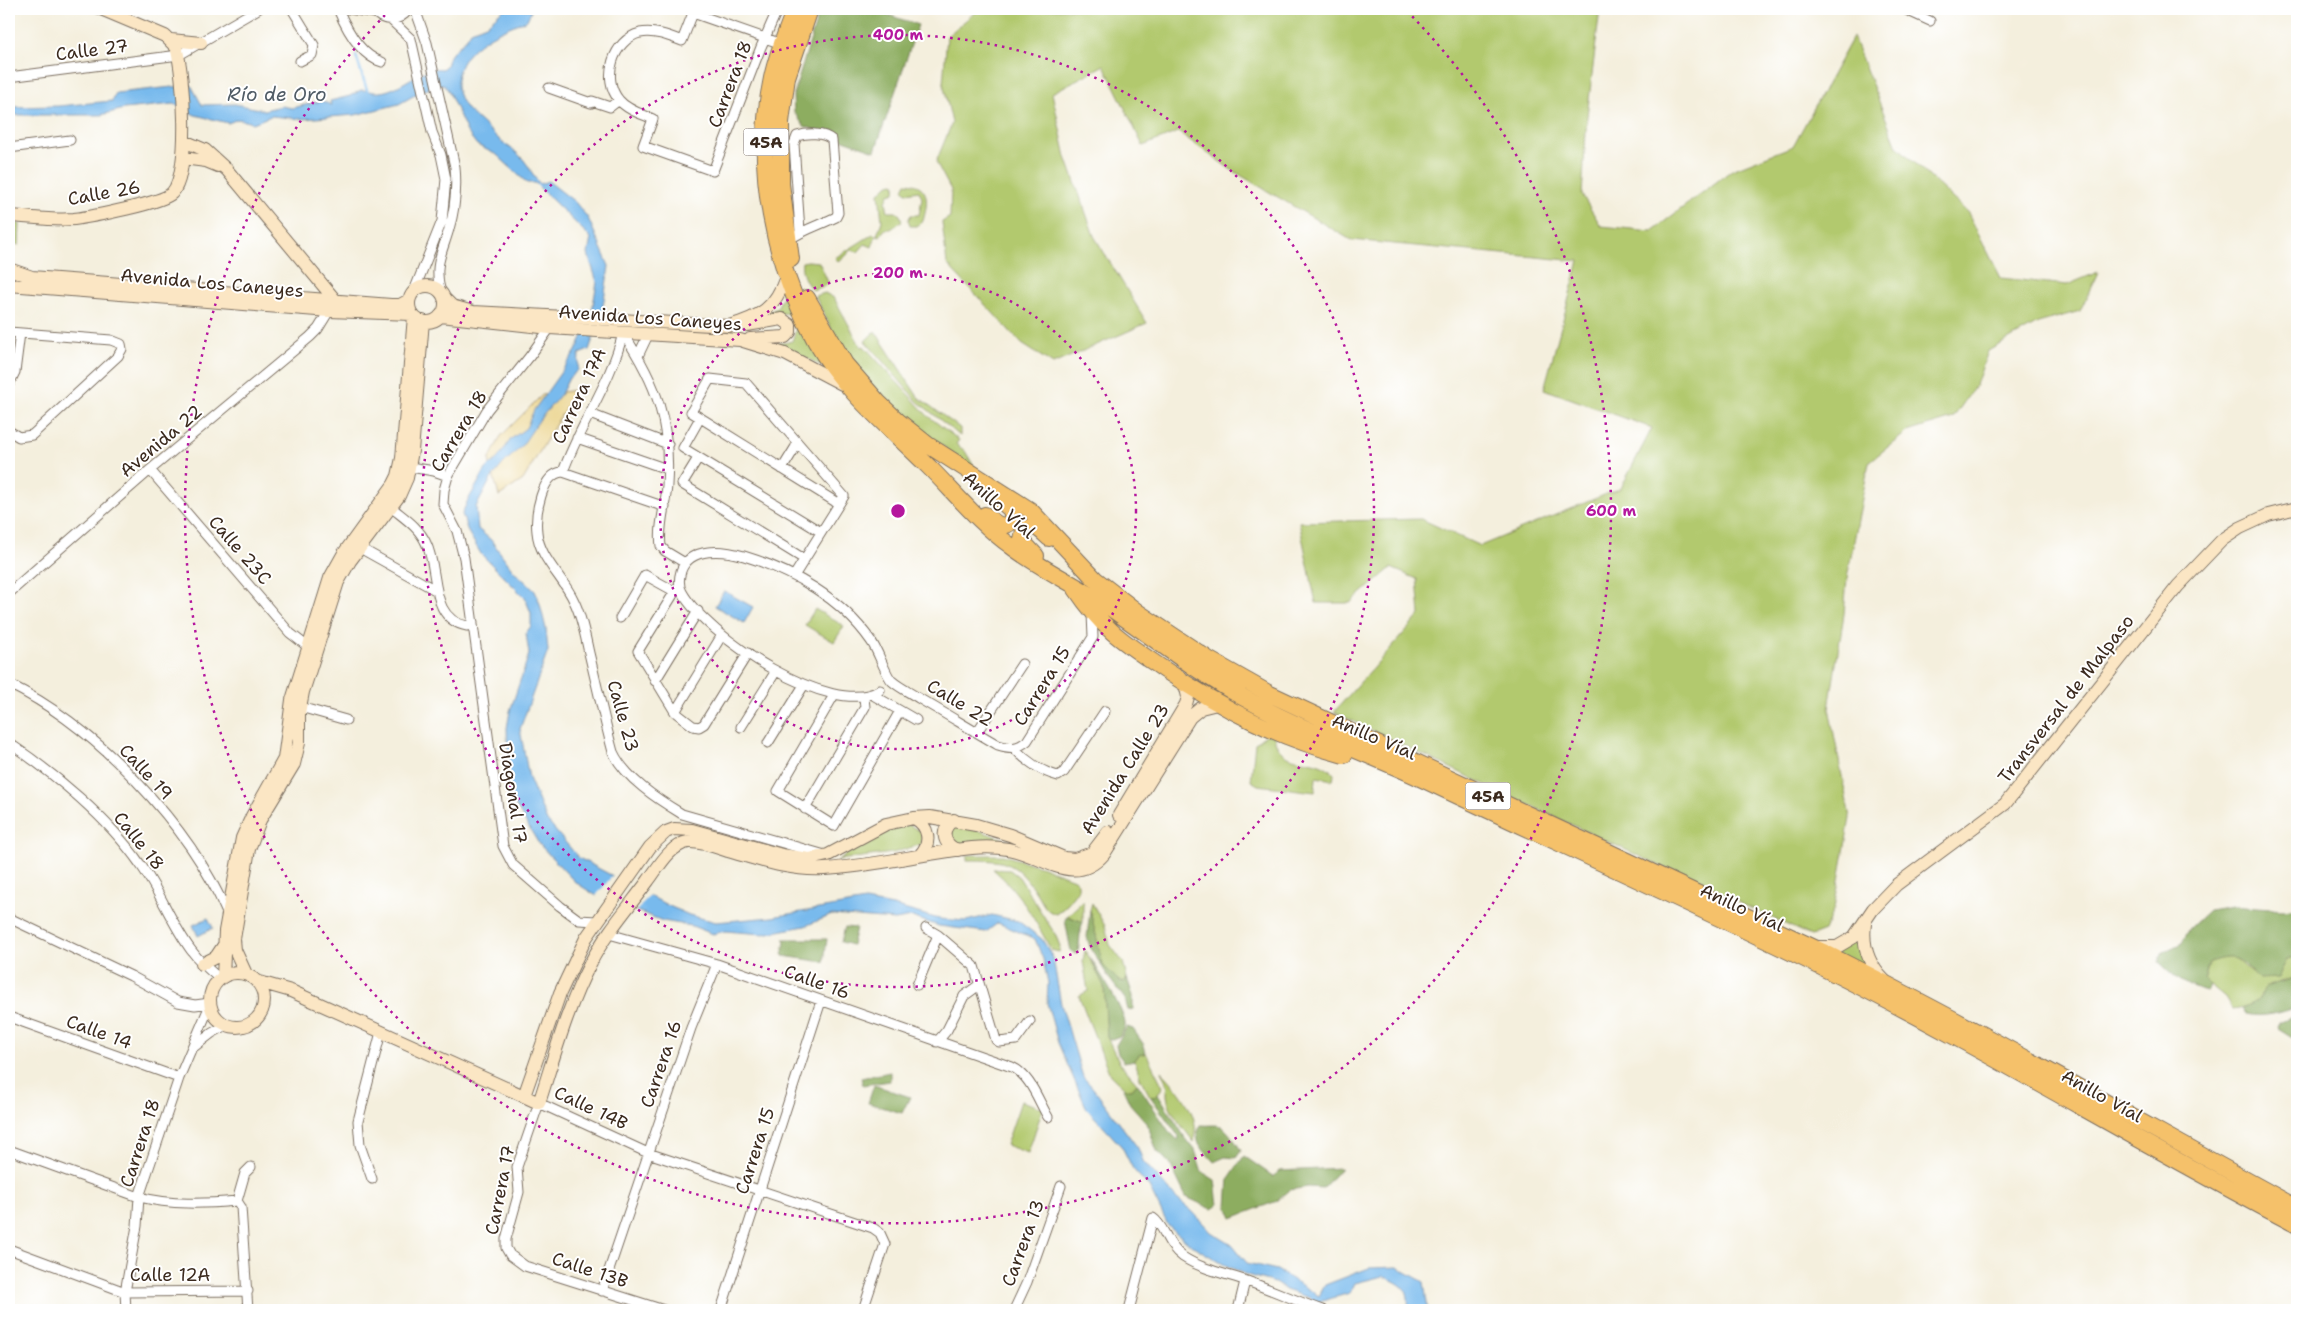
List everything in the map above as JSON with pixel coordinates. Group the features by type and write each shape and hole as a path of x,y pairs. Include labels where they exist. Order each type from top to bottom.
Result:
{"highway":[{"name":"Anillo Víal","path":"795,9 773,74 768,102 766,158 772,219 786,277 818,344 848,388 876,418 1006,543 1067,580 1202,674 1230,690 1314,734 1394,766 1809,961 1890,1002 2297,1226"},
{"name":"Anillo Víal","path":"810,9 788,71 780,122 779,160 794,236 793,265 806,296 845,364 878,402 898,421 963,468 1030,510 1078,558 1095,579 1155,625 1208,659 1254,685 1893,986 2013,1050 2297,1208"},
{"path":"947,487 996,524 1002,526 1010,523 1013,518 1012,511 963,468"},
{"path":"1078,558 1036,527 1031,526 1024,530 1021,538 1024,544 1067,580 1092,612 1116,637 1185,684 1248,721 1320,749 1394,766"}],"street":[{"path":"101,9 121,13 171,40 201,43"},
{"path":"179,59 201,43 258,9"},
{"path":"292,9 314,45 312,55 300,61"},
{"path":"338,9 355,40 368,54 382,62"},
{"path":"349,9 374,11 382,18 391,20 400,18 408,9"},
{"path":"415,9 427,43 455,167 456,180 449,228 437,264 437,279 443,296 444,308 440,316 429,322 416,317"},
{"name":"Carrera 18","path":"619,100 637,112 653,119 642,146 713,171 778,9"},
{"path":"1904,9 1930,21"},
{"path":"549,88 591,103 592,101 610,107 619,100 612,88 611,70 616,52 623,44 640,33 652,32 682,41 693,13 782,44"},
{"path":"251,978 234,973 222,978 212,990 210,1004 214,1015 227,1025 239,1027 251,1024 260,1015 264,1003 263,991 251,978 236,950 234,939 249,849 260,820 294,764 299,743 300,707 338,582 404,487 410,467 416,317 412,295 431,253 445,212 445,169 432,132 413,45 409,36 391,20"},
{"path":"171,40 179,59 184,136 183,158 206,161 227,170"},
{"name":"Calle 27","path":"9,77 179,59"},
{"path":"806,134 828,136 832,140 838,213 836,217 794,236 794,144 798,136 806,134"},
{"path":"184,136 205,150 227,170 332,306"},
{"path":"9,148 70,140"},
{"name":"Calle 26","path":"9,216 73,219 157,201 172,193 181,174 183,158"},
{"name":"Avenida Los Caneyes","path":"9,270 32,277 332,306 416,317"},
{"name":"Avenida Los Caneyes","path":"440,316 560,325 729,326 752,319 768,308 776,300 786,277"},
{"name":"Avenida Los Caneyes","path":"9,284 332,306 400,304 412,295"},
{"path":"412,295 428,286 443,296"},
{"name":"Avenida Los Caneyes","path":"443,296 452,306 474,312 560,325"},
{"name":"Avenida 22","path":"9,593 150,470 318,330 332,306"},
{"path":"222,978 227,913 235,868 245,830 281,766 286,750 292,700 330,578 337,564 398,476 402,458 416,317"},
{"path":"729,326 782,319 790,326 790,332 785,337 740,340"},
{"name":"Carrera 18","path":"473,622 461,545 457,531 443,504 448,476 487,410 530,356 560,325"},
{"name":"Avenida Los Caneyes","path":"605,326 623,333 740,340 785,354 824,373 848,388"},
{"path":"9,332 111,340 120,344 122,349 118,356 32,435 19,438 9,431"},
{"path":"9,384 15,372 20,333"},
{"path":"623,333 638,356 655,390 668,444 665,507 660,532 661,546 685,563"},
{"name":"Carrera 17A","path":"563,472 577,438 604,387 623,333"},
{"path":"638,356 648,335"},
{"path":"748,653 702,725 693,726 674,712 638,651 677,588 680,573 685,563 698,554 730,553 756,560 794,576 804,559 821,532 839,504 844,496 746,382 710,379 691,412 839,504"},
{"path":"590,414 668,444"},
{"path":"700,418 683,448 821,532"},
{"path":"577,438 667,469"},
{"path":"782,469 798,443"},
{"path":"698,458 682,484 804,559"},
{"path":"410,467 434,470 448,476"},
{"name":"Calle 23C","path":"150,470 290,633 308,647"},
{"path":"563,472 665,507"},
{"name":"Calle 23","path":"563,472 553,474 543,492 536,520 537,533 544,554 566,586 580,615 611,744 617,760 647,789 682,814 828,855"},
{"path":"646,500 666,494"},
{"path":"391,507 411,523 424,538 443,609 454,621 467,626 473,622"},
{"name":"Transversal de Malpaso","path":"1813,947 1827,948 1846,943 1854,937 1879,901 1896,885 1987,819 2010,798 2178,586 2209,552 2240,528 2268,515 2297,508"},
{"path":"360,548 437,591"},
{"path":"620,618 645,575 677,588 722,635 776,671 804,685 834,695 873,694 916,720"},
{"name":"Calle 22","path":"794,576 829,598 856,623 880,654 890,680 998,745 1015,748"},
{"path":"655,681 698,611"},
{"name":"Carrera 15","path":"1015,748 1028,741 1093,637 1092,612"},
{"name":"Diagonal 17","path":"473,622 500,835 507,856 520,872 574,917 585,921 599,917"},
{"name":"Carrera 15","path":"1093,637 1111,633 1116,637"},
{"path":"674,712 722,635"},
{"path":"977,732 1022,664"},
{"path":"741,727 776,671"},
{"name":"Calle 19","path":"9,684 41,702 72,723 109,754 133,779 192,849 221,897 227,913"},
{"name":"Avenida Calle 23","path":"524,1096 569,971 599,917 650,847 666,832 681,828 809,859 828,855 872,830 900,820 914,818 954,820 1010,835 1064,858 1074,859 1092,853 1100,844 1183,711 1188,697 1185,684"},
{"path":"768,744 804,685"},
{"path":"805,809 873,694"},
{"path":"834,695 778,791 834,826 900,711"},
{"name":"Avenida Calle 23","path":"539,1103 577,993 590,964 609,934 664,859 680,845 695,842 780,866 807,870 977,848 1007,849 1066,869 1076,870 1091,866 1104,854 1190,717 1201,708 1217,704"},
{"path":"300,707 346,720"},
{"path":"1015,748 1022,757 1050,774 1058,776 1064,772 1105,711"},
{"name":"Calle 18","path":"9,743 36,761 76,796 129,850 148,875 184,940 202,964 222,978"},
{"path":"914,818 922,824 928,837 926,847 920,855"},
{"path":"954,820 948,825 944,836 947,844 958,850"},
{"path":"9,918 131,976 178,1002 195,1005 210,1004"},
{"path":"1865,921 1864,946 1868,958 1874,970 1893,986"},
{"path":"926,928 938,934 974,966 996,1040 999,1042 1016,1040 1030,1022"},
{"name":"Calle 16","path":"609,934 717,964 1012,1067 1026,1077 1048,1117"},
{"path":"917,985 938,934"},
{"path":"202,964 216,957 224,945"},
{"name":"Carrera 16","path":"602,1291 701,1000 717,964"},
{"name":"Calle 14B","path":"251,978 291,991 648,1153 873,1228 883,1238 884,1252 863,1310"},
{"path":"936,1042 946,1030 964,996 979,984"},
{"path":"264,1003 291,991"},
{"name":"Carrera 15","path":"721,1310 821,1001"},
{"name":"Carrera 18","path":"126,1310 125,1292 137,1226 139,1197 179,1078 210,1004"},
{"name":"Calle 14","path":"9,1017 179,1078"},
{"name":"Carrera 18","path":"192,1048 212,1032 227,1025"},
{"path":"372,1179 360,1145 358,1121 381,1032"},
{"name":"Carrera 17","path":"510,1255 506,1248 506,1239 519,1192 517,1167 539,1103"},
{"path":"9,1150 139,1197 161,1203 237,1202"},
{"path":"237,1202 245,1173 251,1167"},
{"name":"Carrera 13","path":"1014,1310 1027,1282 1061,1186"},
{"path":"237,1202 241,1207 248,1310"},
{"path":"1129,1310 1153,1218 1160,1225 1170,1246 1184,1258 1221,1274 1246,1281 1322,1310"},
{"name":"Calle 12A","path":"9,1249 125,1292 248,1291"},
{"name":"Calle 13B","path":"510,1255 525,1266 664,1310"},
{"path":"1238,1310 1246,1281"}],"green space":[{"path":"820,9 871,9 918,25 875,151 804,126 794,112 793,96"},
{"path":"979,9 1600,9 1587,116 1582,195 1601,226 1652,231 1732,170 1793,146 1853,37 1897,146 1968,213 2001,278 2067,285 2098,272 2080,311 2038,323 1988,351 1976,385 1953,418 1907,432 1869,462 1847,578 1844,614 1829,708 1850,818 1834,908 1824,931 1811,936 1334,712 1420,615 1417,579 1391,568 1350,603 1316,603 1299,522 1421,519 1480,546 1621,488 1652,428 1544,389 1579,261 1351,240 1230,169 1178,132 1143,146 1104,65 1052,93 1066,157 1094,236 1147,323 1053,364 1022,344 947,264 942,222 950,217 951,190 936,162 952,123 943,83 947,36"},
{"path":"906,183 920,187 926,196 923,221 916,226 910,226 908,220 911,215 919,215 922,198 919,191 906,193 903,189"},
{"path":"896,184 895,192 889,194 886,201 888,212 896,212 900,215 902,221 891,229 885,229 880,236 877,235 882,221 879,193 887,185"},
{"path":"9,222 20,224 19,245 9,242"},
{"path":"873,234 876,235 872,247 865,244 858,252 850,249 847,255 838,261 835,258"},
{"path":"802,262 819,262 828,282 827,285 813,290 808,285 804,278"},
{"path":"785,292 827,368 784,348 756,341 784,343 792,341 796,330 793,317 785,313 759,319 777,308"},
{"path":"825,293 834,298 861,347 864,346 928,416 959,440 956,444 965,451 975,468 971,468 907,418 862,377 840,345 815,296"},
{"path":"875,331 918,397 960,428 960,436 917,401 865,341"},
{"path":"815,609 844,626 834,642 805,625"},
{"path":"1267,734 1274,736 1278,747 1283,753 1326,767 1334,774 1333,780 1316,777 1315,792 1258,785 1251,781 1255,743"},
{"path":"954,824 964,825 1033,850 957,845 951,841 950,829"},
{"path":"902,825 909,825 922,832 922,844 893,853 838,860 876,836"},
{"path":"967,855 1003,855 1040,866 1074,879 1078,883 1078,890 1065,907 1056,914 1046,908 1018,870 993,861 967,860"},
{"path":"993,869 1010,870 1019,877 1055,934 1060,946 1059,952 1051,950 1026,906"},
{"path":"1083,901 1083,922 1067,916"},
{"path":"1092,903 1105,926 1110,945 1123,962 1127,978 1125,982 1119,981 1103,965 1090,910"},
{"path":"2232,906 2283,910 2297,908 2297,956 2287,959 2278,978 2259,979 2242,962 2232,958 2219,959 2209,962 2204,980 2210,985 2207,992 2193,988 2175,977 2159,962 2161,953 2182,943 2190,928 2209,910"},
{"path":"1090,910 1103,965 1119,981 1125,982 1127,978 1133,996 1133,1009 1128,1010 1125,999 1109,978 1090,947 1087,937"},
{"path":"1067,916 1083,922 1077,954 1071,951 1065,920"},
{"path":"845,927 856,928 852,945 841,942"},
{"path":"1859,937 1864,957 1876,974 1831,951"},
{"path":"783,939 827,939 824,962 783,956 785,940"},
{"path":"1085,950 1104,986 1107,1037 1119,1062 1137,1083 1132,1089 1126,1090 1110,1075 1079,996 1088,991 1083,961"},
{"path":"2225,956 2234,957 2259,979 2287,959 2297,956 2297,977 2281,981 2261,994 2259,1000 2253,1003 2232,1009 2225,997 2204,980 2209,962"},
{"path":"1091,959 1122,1012 1124,1020 1125,1027 1120,1036 1109,1040 1107,1037 1104,986"},
{"path":"2297,977 2297,1007 2265,1015 2246,1014 2242,1008 2259,1000 2265,987"},
{"path":"2297,1014 2297,1040 2278,1028 2279,1022"},
{"path":"1127,1027 1133,1029 1144,1045 1146,1053 1139,1055 1135,1060 1124,1062 1118,1054 1116,1045"},
{"path":"1146,1053 1163,1087 1155,1097 1150,1096 1140,1078 1135,1060 1139,1055"},
{"path":"1161,1071 1177,1089 1191,1111 1195,1127 1194,1142 1179,1123 1171,1108 1168,1101 1168,1086"},
{"path":"890,1072 890,1081 863,1085 861,1078"},
{"path":"1137,1083 1168,1130 1178,1140 1179,1137 1150,1096 1155,1097 1158,1094 1195,1150 1202,1172 1215,1180 1218,1205 1212,1209 1186,1197 1170,1164 1157,1151 1147,1123 1130,1104 1123,1089 1132,1089"},
{"path":"874,1085 910,1097 902,1113 868,1103"},
{"path":"1021,1101 1043,1108 1028,1153 1006,1145"},
{"path":"1201,1125 1223,1127 1241,1151 1236,1158 1225,1157 1214,1162 1198,1141 1197,1136"},
{"path":"1244,1156 1274,1177 1279,1171 1341,1168 1323,1188 1308,1187 1290,1190 1277,1201 1232,1218 1227,1206 1229,1178"}],"sand":[{"path":"576,390 523,480 499,496 489,460 501,436 542,395"}],"water":[{"path":"504,9 532,9 527,20 491,36 470,52 462,62 458,74 457,87 460,97 468,111 502,142 521,156 540,184 548,181 575,202 588,218 609,266 602,313 589,350 579,354 578,370 569,378 561,394 540,419 521,447 503,464 491,479 476,507 478,529 491,540 513,570 535,591 546,629 548,651 520,729 529,778 547,821 579,858 667,905 689,915 716,922 772,917 865,901 893,906 939,919 966,921 992,915 1018,921 1042,939 1053,958 1061,1004 1083,1077 1138,1148 1143,1161 1177,1199 1192,1211 1211,1232 1232,1245 1247,1263 1277,1270 1319,1296 1325,1285 1369,1268 1397,1267 1424,1282 1428,1310 1408,1310 1408,1296 1406,1292 1400,1285 1383,1276 1355,1283 1350,1293 1315,1303 1310,1298 1286,1290 1275,1283 1247,1275 1223,1264 1193,1246 1169,1227 1149,1187 1133,1169 1122,1147 1087,1109 1058,1043 1047,1003 1048,983 1043,959 1035,939 998,923 986,932 939,926 912,917 895,920 832,915 805,926 763,934 725,931 713,934 692,926 663,921 595,895 575,882 539,844 509,795 507,728 510,711 529,654 526,633 531,626 531,613 525,598 481,554 468,532 462,514 486,469 498,458 511,439 526,428 534,410 576,351 591,317 597,282 588,254 591,238 535,183 527,183 497,155 477,145 467,132 448,90 443,84 422,91 399,104 355,115 302,119 271,116 253,123 238,119 228,123 195,115 174,104 124,109 101,115 9,115 9,107 58,106 112,101 116,93 191,85 202,105 235,104 264,110 282,106 292,108 322,101 331,105 330,101 350,96 361,90 378,92 388,90 419,74 434,69 442,69 446,66 453,52 471,31 486,25"},
{"path":"724,591 753,607 744,623 715,606"},
{"path":"208,918 213,928 198,936 193,925"}],"pier":[{"path":"613,875 650,894 636,912 595,897"}],"waterway":[{"path":"356,56 368,93"}],"water label":[{"name":"Río de Oro","path":"277,94"}]}
